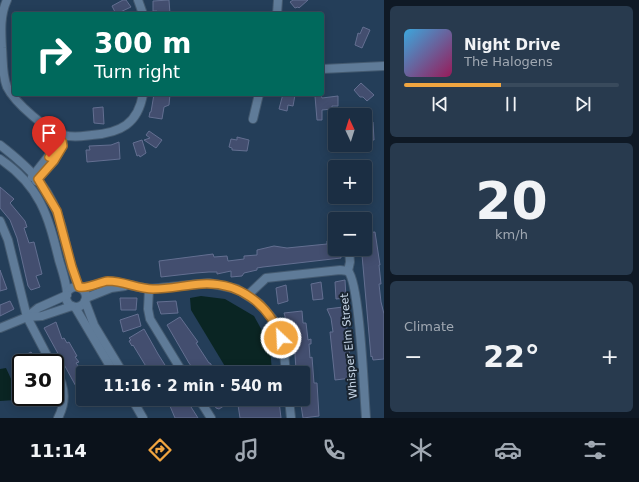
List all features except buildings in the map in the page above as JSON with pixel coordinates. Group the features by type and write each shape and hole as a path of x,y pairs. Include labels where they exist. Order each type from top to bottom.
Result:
{"street":[{"path":"8,0 2,13 1,27 4,72 8,88 12,93"},
{"path":"138,0 142,12"},
{"path":"277,12 278,0"},
{"path":"324,69 384,66"},
{"path":"14,96 22,106 64,138 109,134 131,125 139,110 142,96"},
{"path":"253,119 259,96"},
{"path":"29,184 59,154 63,146 64,138"},
{"path":"0,145 37,176 57,211 72,267 80,288 85,292 94,325 119,366"},
{"path":"0,159 29,184 43,206 50,221 68,303 74,306 110,366"},
{"path":"0,221 8,240 27,317 46,354"},
{"name":"Whisper Elm Street","path":"350,256 348,271 352,276 357,304 366,418"},
{"path":"248,295 266,278 340,270 348,271"},
{"path":"0,328 27,317 38,308 67,294 71,288 80,288 110,281 149,289 216,284 231,287 248,295 265,309 276,326 283,344 285,366"},
{"path":"27,317 42,316 74,306 81,306 86,300 111,288 135,286"},
{"path":"149,289 148,309 150,319 179,366"},
{"path":"58,418 63,406"},
{"path":"136,406 143,418"},
{"path":"142,406 148,418"},
{"path":"203,406 211,418"},
{"path":"290,406 291,418"}],"shaded area":[{"path":"201,296 225,299 254,316 270,345 272,366 225,366 191,310 190,298"},
{"path":"6,368 12,381 12,400 0,401 0,369"}],"route":[{"path":"49,157 58,144 62,141 63,146 59,154 38,179 48,192 57,211 75,279 79,287 81,288 102,282 115,281 154,289 201,284 216,284 231,287 248,295 265,309 273,319 281,338"}]}
